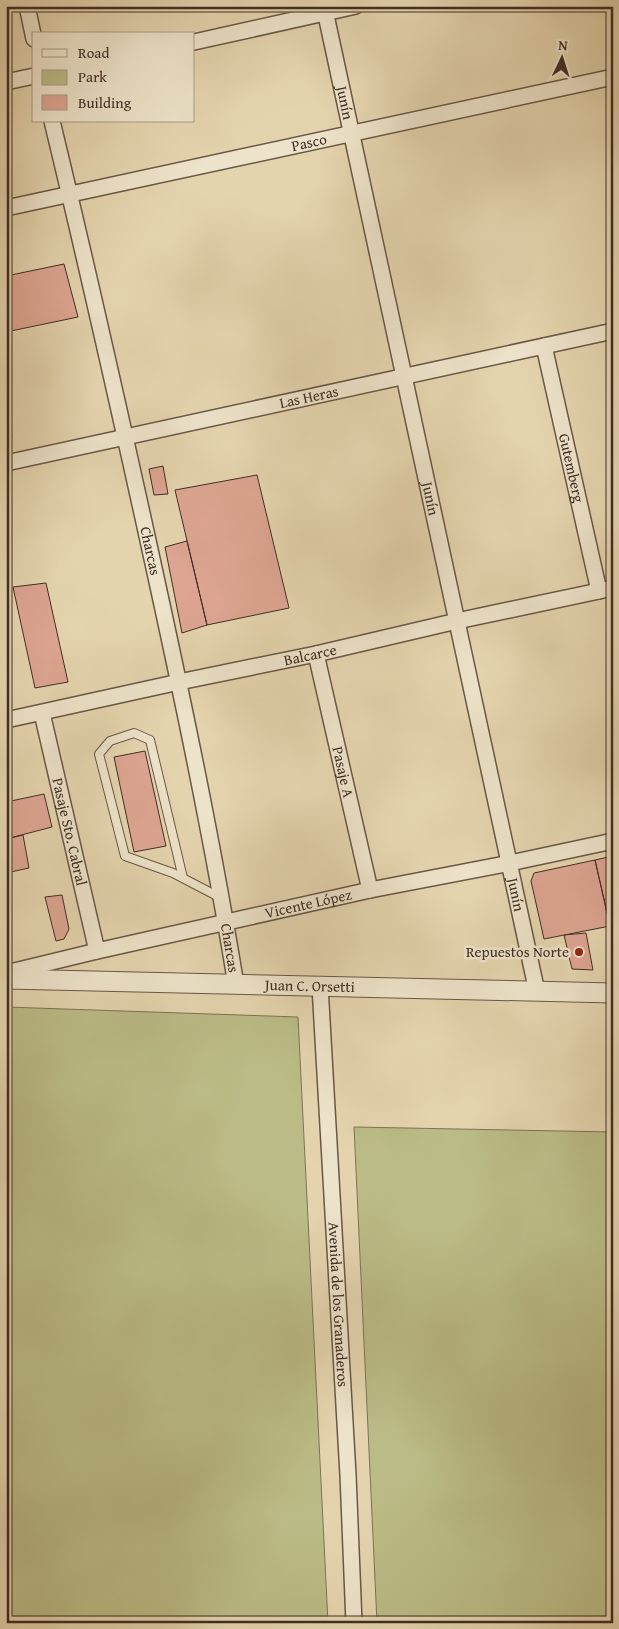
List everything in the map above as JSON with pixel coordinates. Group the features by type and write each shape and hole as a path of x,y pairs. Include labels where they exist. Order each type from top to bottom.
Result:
{"street":[{"path":"27,6 33,32"},
{"path":"195,42 324,10 356,6"},
{"name":"Junín","path":"324,10 537,992"},
{"path":"6,82 32,76"},
{"name":"Pasco","path":"6,208 613,78"},
{"name":"Charcas","path":"52,122 126,437 179,682 222,898 236,985"},
{"name":"Las Heras","path":"6,463 613,331"},
{"name":"Gutemberg","path":"544,346 606,589"},
{"name":"Balcarce","path":"6,720 316,654 606,589"},
{"name":"Pasaje A","path":"316,654 370,890"},
{"name":"Pasaje Sto. Cabral","path":"42,713 97,951"},
{"name":"Vicente López","path":"6,973 370,890 613,841"},
{"name":"Juan C. Orsetti","path":"6,979 613,993"},
{"name":"Avenida de los Granaderos","path":"320,986 348,1475 354,1623"}],"lane":[{"path":"183,878 150,740 134,733 110,741 99,754 124,856 173,873 222,898"}],"green space":[{"path":"6,1007 298,1017 328,1623 6,1623"},
{"path":"354,1127 613,1132 613,1623 377,1623"}],"building":[{"path":"64,264 78,317 6,332 6,276"},
{"path":"6,410 12,438 6,439"},
{"path":"163,466 168,494 154,495 149,469"},
{"path":"257,475 289,608 207,625 175,490"},
{"path":"187,541 207,625 182,633 165,547"},
{"path":"46,583 68,682 35,688 13,587"},
{"path":"145,751 166,846 134,852 114,757"},
{"path":"44,794 52,827 6,839 6,802"},
{"path":"23,835 29,868 6,873 6,839"},
{"path":"613,856 613,916 608,917 595,860"},
{"path":"595,860 610,926 544,939 531,881 534,873"},
{"path":"62,895 69,929 64,939 56,941 45,897"},
{"name":"Repuestos Norte","path":"586,933 593,970 572,969 564,935"}],"place":[{"name":"Repuestos Norte","path":"579,952"}]}
